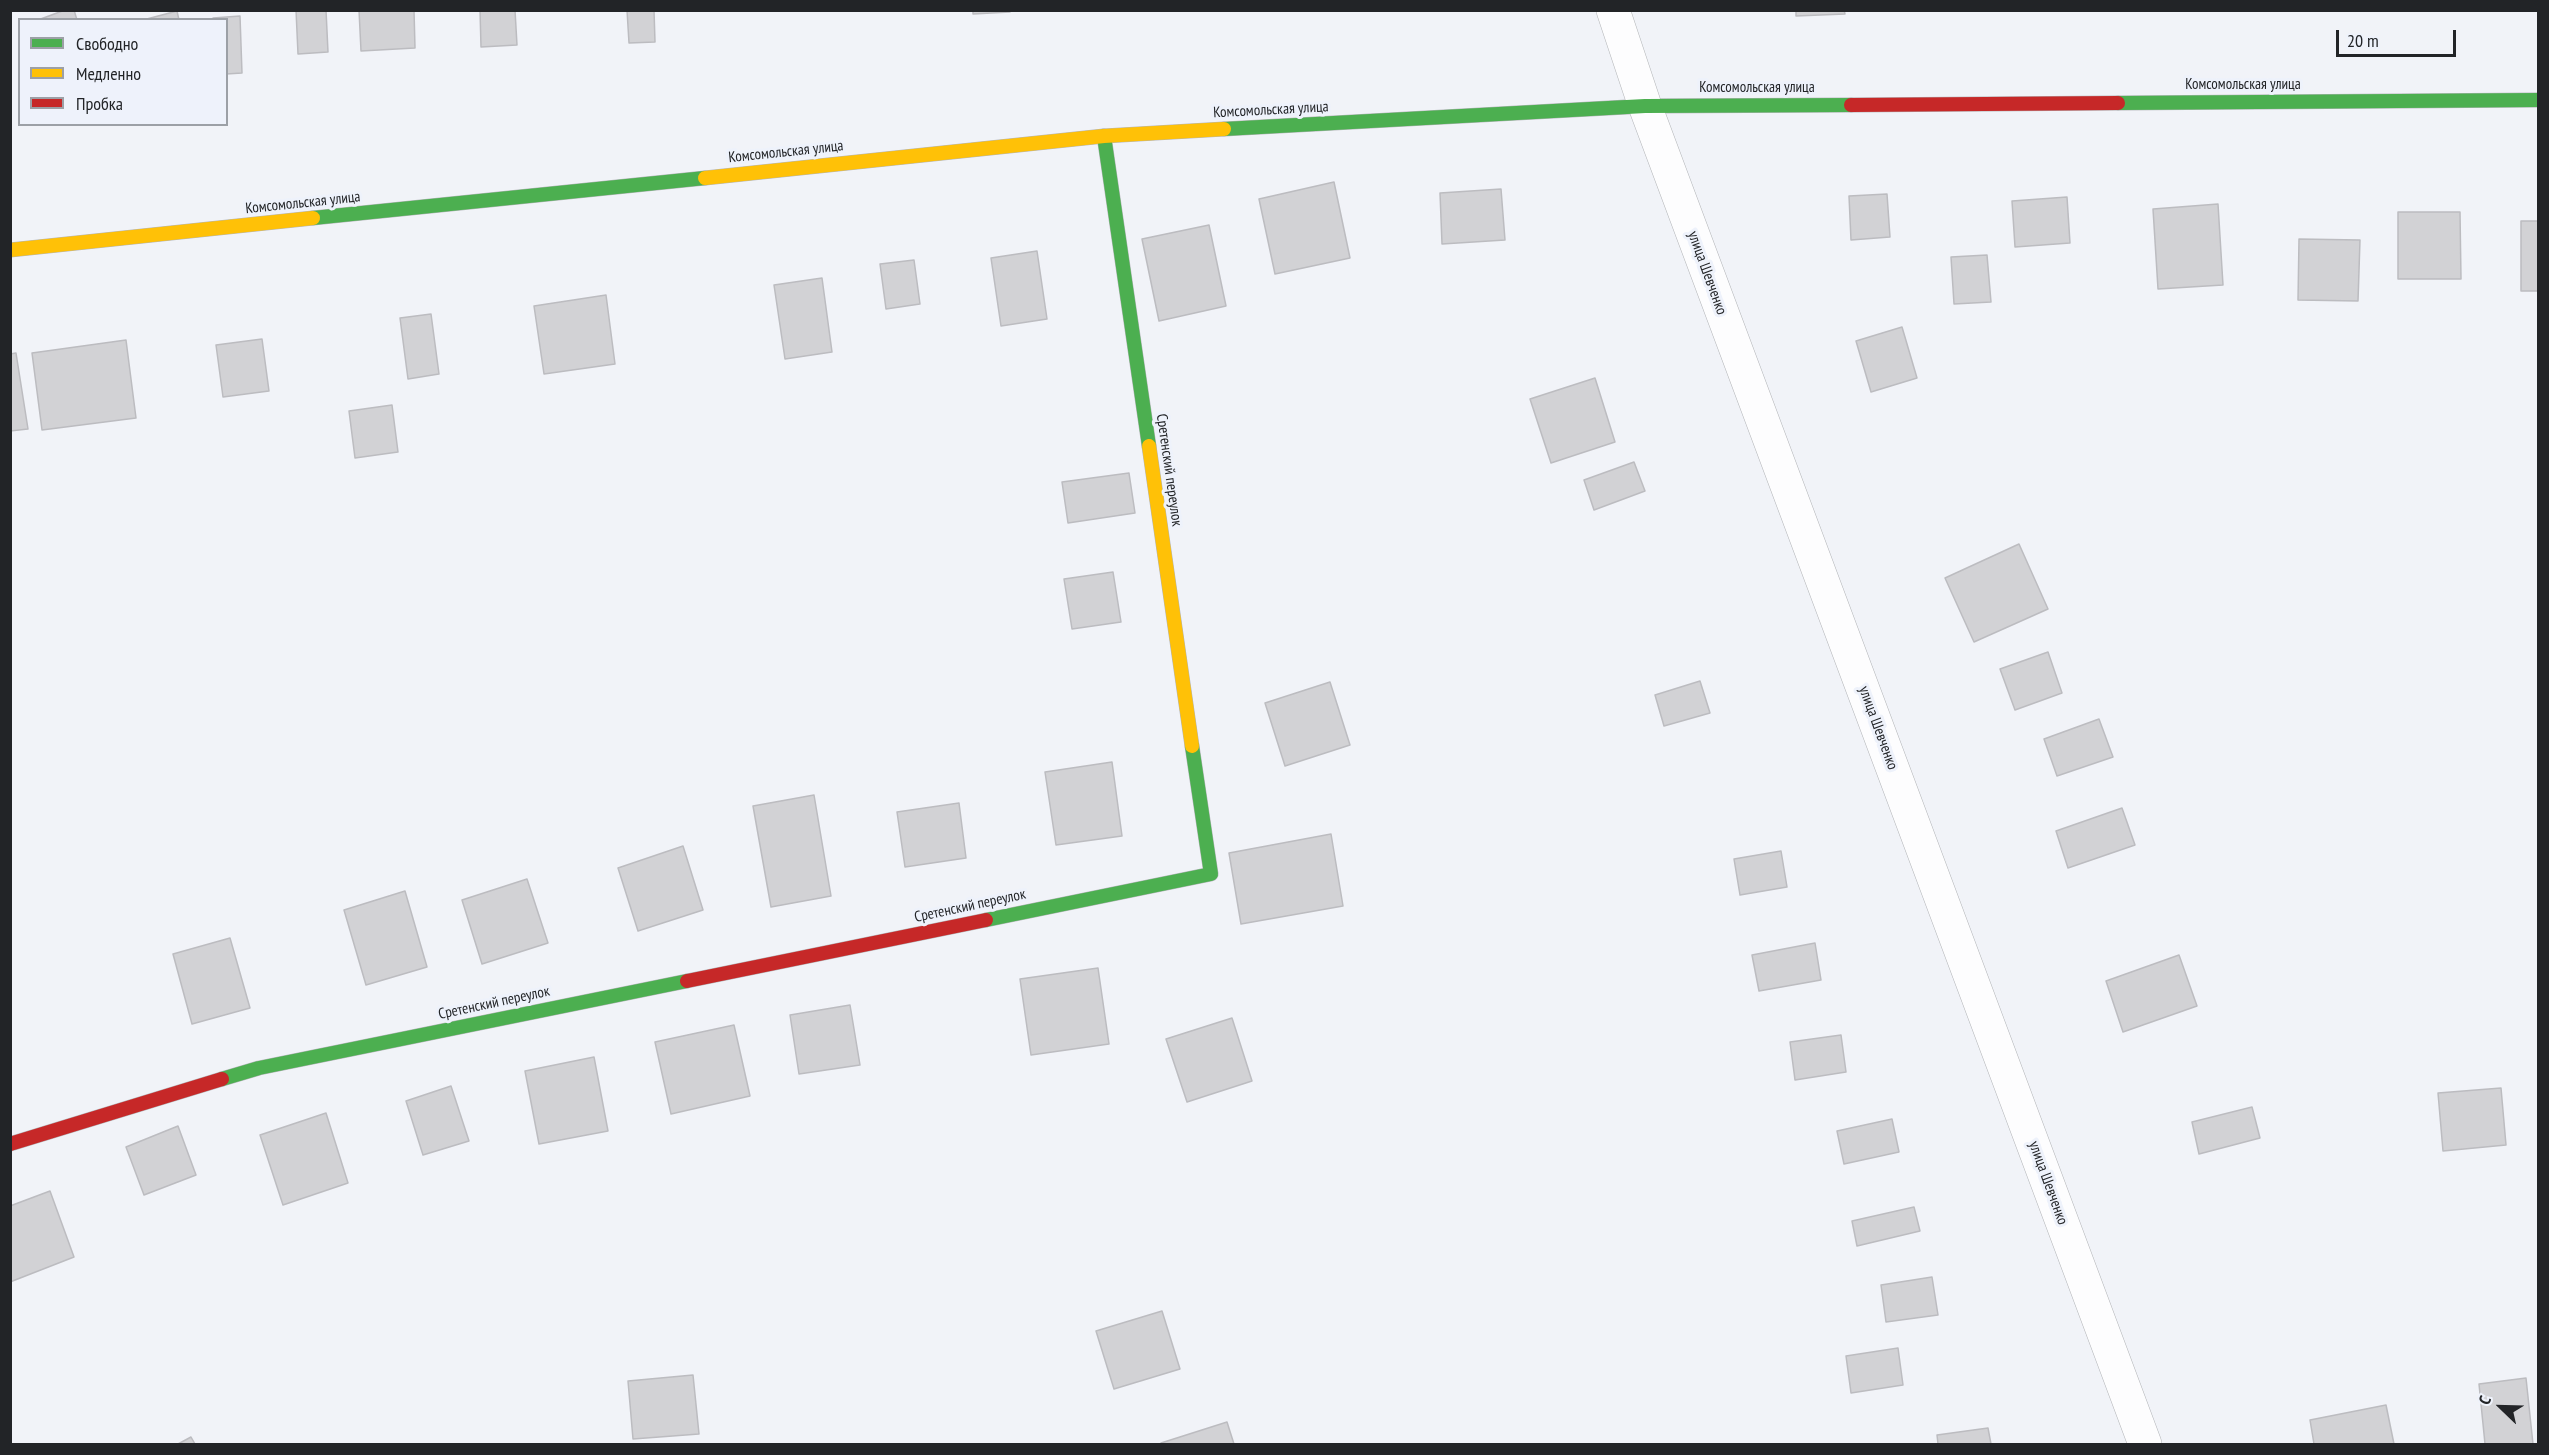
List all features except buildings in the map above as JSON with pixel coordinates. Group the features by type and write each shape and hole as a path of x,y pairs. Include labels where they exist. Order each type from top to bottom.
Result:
{"street":[{"name":"улица Шевченко","path":"1613,10 1645,106 2145,1444"},
{"name":"Комсомольская улица","path":"10,250 1104,135 1645,106 2538,100"},
{"name":"Сретенский переулок","path":"10,1144 259,1068 1211,874 1104,135"}],"traffic: fast":[{"path":"2118,103 2538,100"},
{"path":"1224,129 1645,106 1851,105"},
{"path":"1104,136 1149,446"},
{"path":"313,218 705,178"},
{"path":"986,920 1211,874 1192,746"},
{"path":"222,1079 259,1068 687,981"}],"traffic: slow":[{"path":"705,178 1104,136 1224,129"},
{"path":"10,250 313,218"},
{"path":"1149,446 1192,746"}],"traffic: jam":[{"path":"1851,105 2118,103"},
{"path":"687,981 986,920"},
{"path":"10,1144 222,1079"}]}
